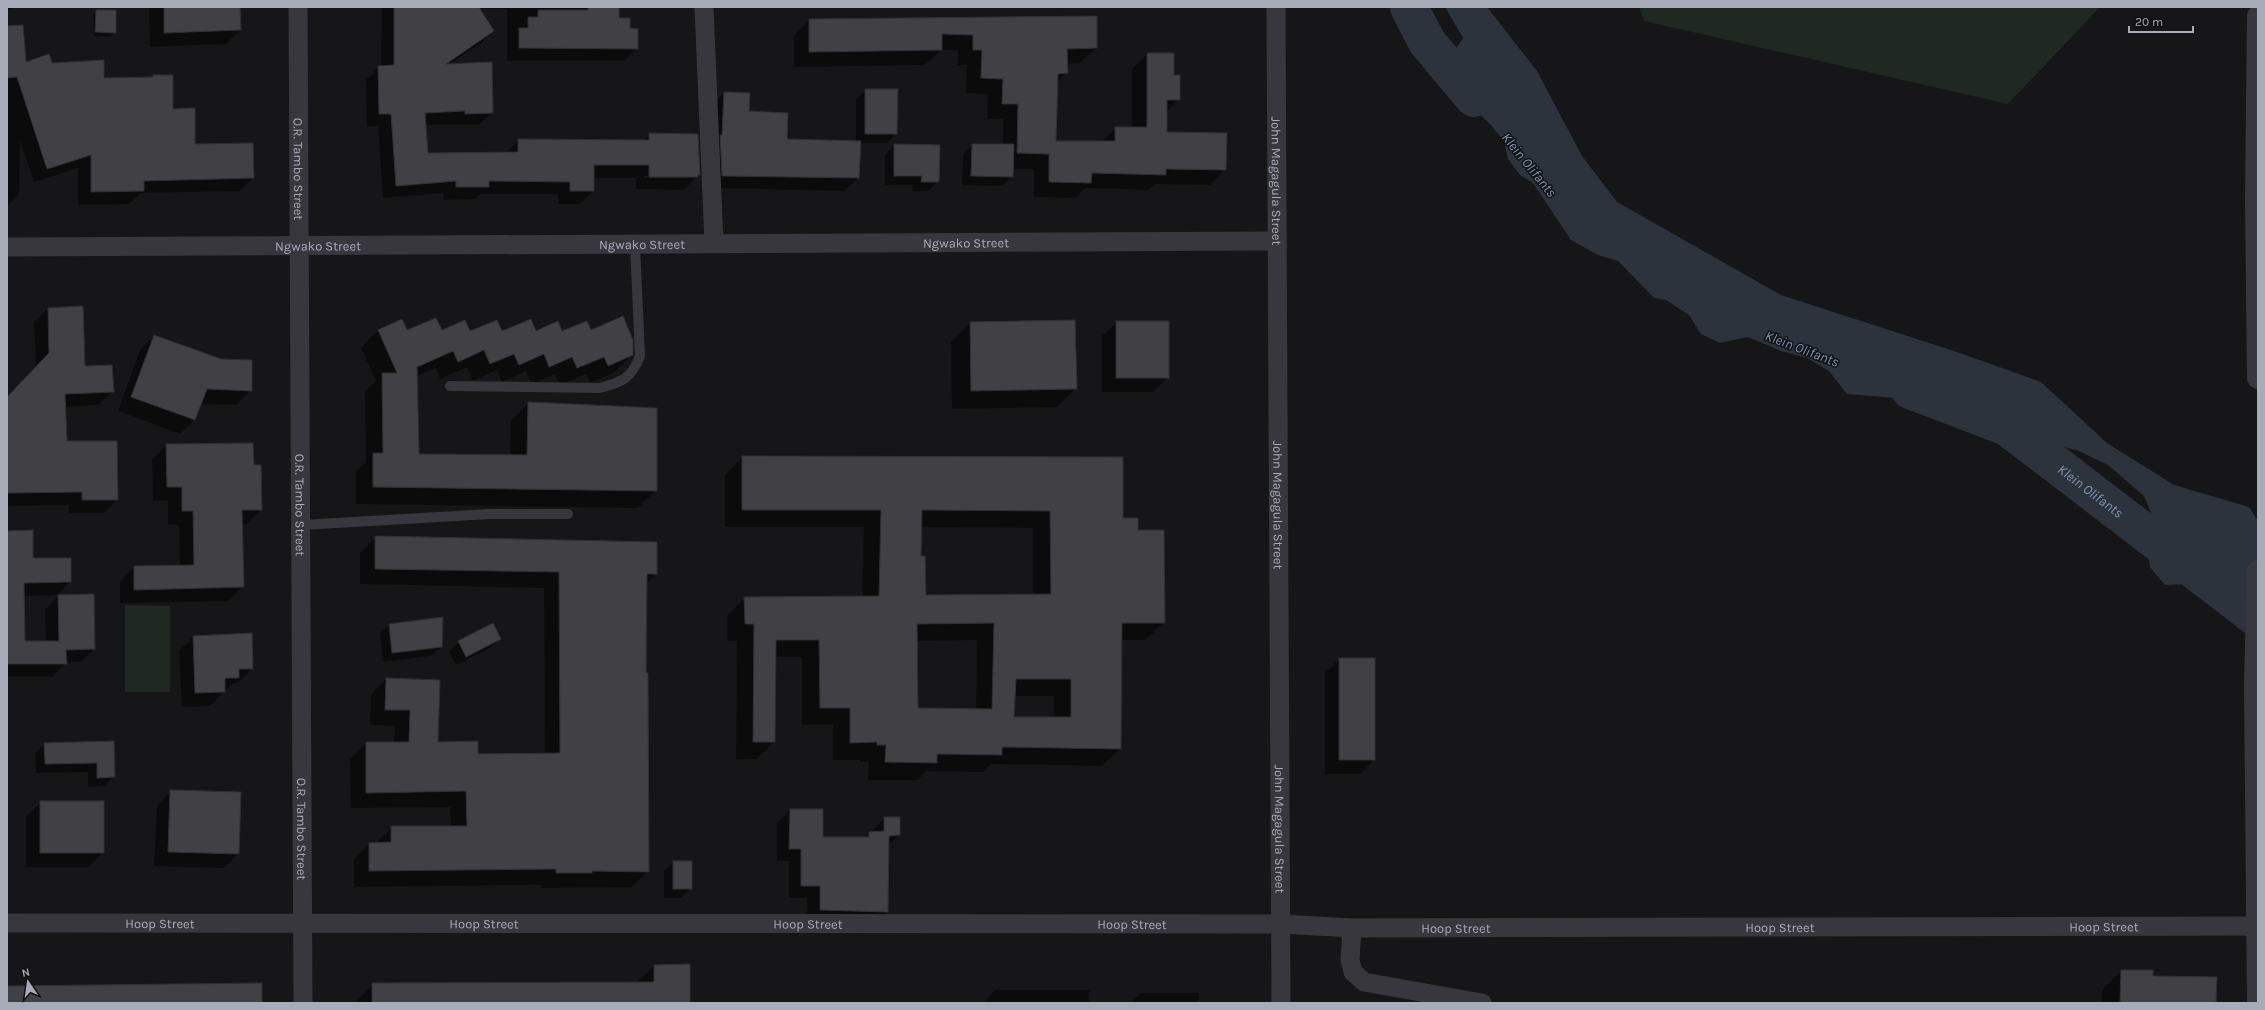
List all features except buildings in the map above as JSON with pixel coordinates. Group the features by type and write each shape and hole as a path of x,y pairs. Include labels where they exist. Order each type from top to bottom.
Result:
{"street":[{"name":"O.R. Tambo Street","path":"298,7 302,525 303,1003"},
{"path":"704,7 714,243"},
{"name":"John Magagula Street","path":"1276,7 1281,1003"},
{"path":"2258,16 2256,199 2258,378"},
{"name":"Ngwako Street","path":"7,247 1276,241"},
{"path":"2258,572 2255,685 2258,1003"},
{"name":"Hoop Street","path":"7,923 1281,924 1352,928 2257,926"},
{"path":"1352,928 1350,960 1353,972 1364,982 1482,1003"}],"lane":[{"path":"450,386 600,388 624,381 636,366 640,356 635,245"},
{"path":"302,525 490,514 568,514"}],"shaded area":[{"path":"1639,7 2100,7 2008,104 1644,21"},
{"path":"125,605 170,606 170,692 125,692"}],"water":[{"path":"1445,7 1487,7 1537,71 1582,156 1617,202 1781,295 1960,353 2041,382 2107,443 2174,485 2249,507 2258,521 2258,602 2219,574 2202,567 2192,584 2165,585 2150,567 2147,548 2155,523 2144,496 2108,465 2079,451 2046,442 2017,419 1897,398 1847,394 1829,371 1807,358 1781,351 1748,337 1720,343 1701,334 1689,315 1666,300 1654,298 1618,261 1598,255 1571,240 1533,183 1520,175 1508,159 1504,141 1491,125 1445,81 1438,65 1443,49 1456,49 1463,38"}],"waterway":[{"name":"Klein Olifants","path":"1409,7 1427,42 1474,98"},
{"name":"Klein Olifants","path":"1910,390 2007,427 2258,619"}]}
